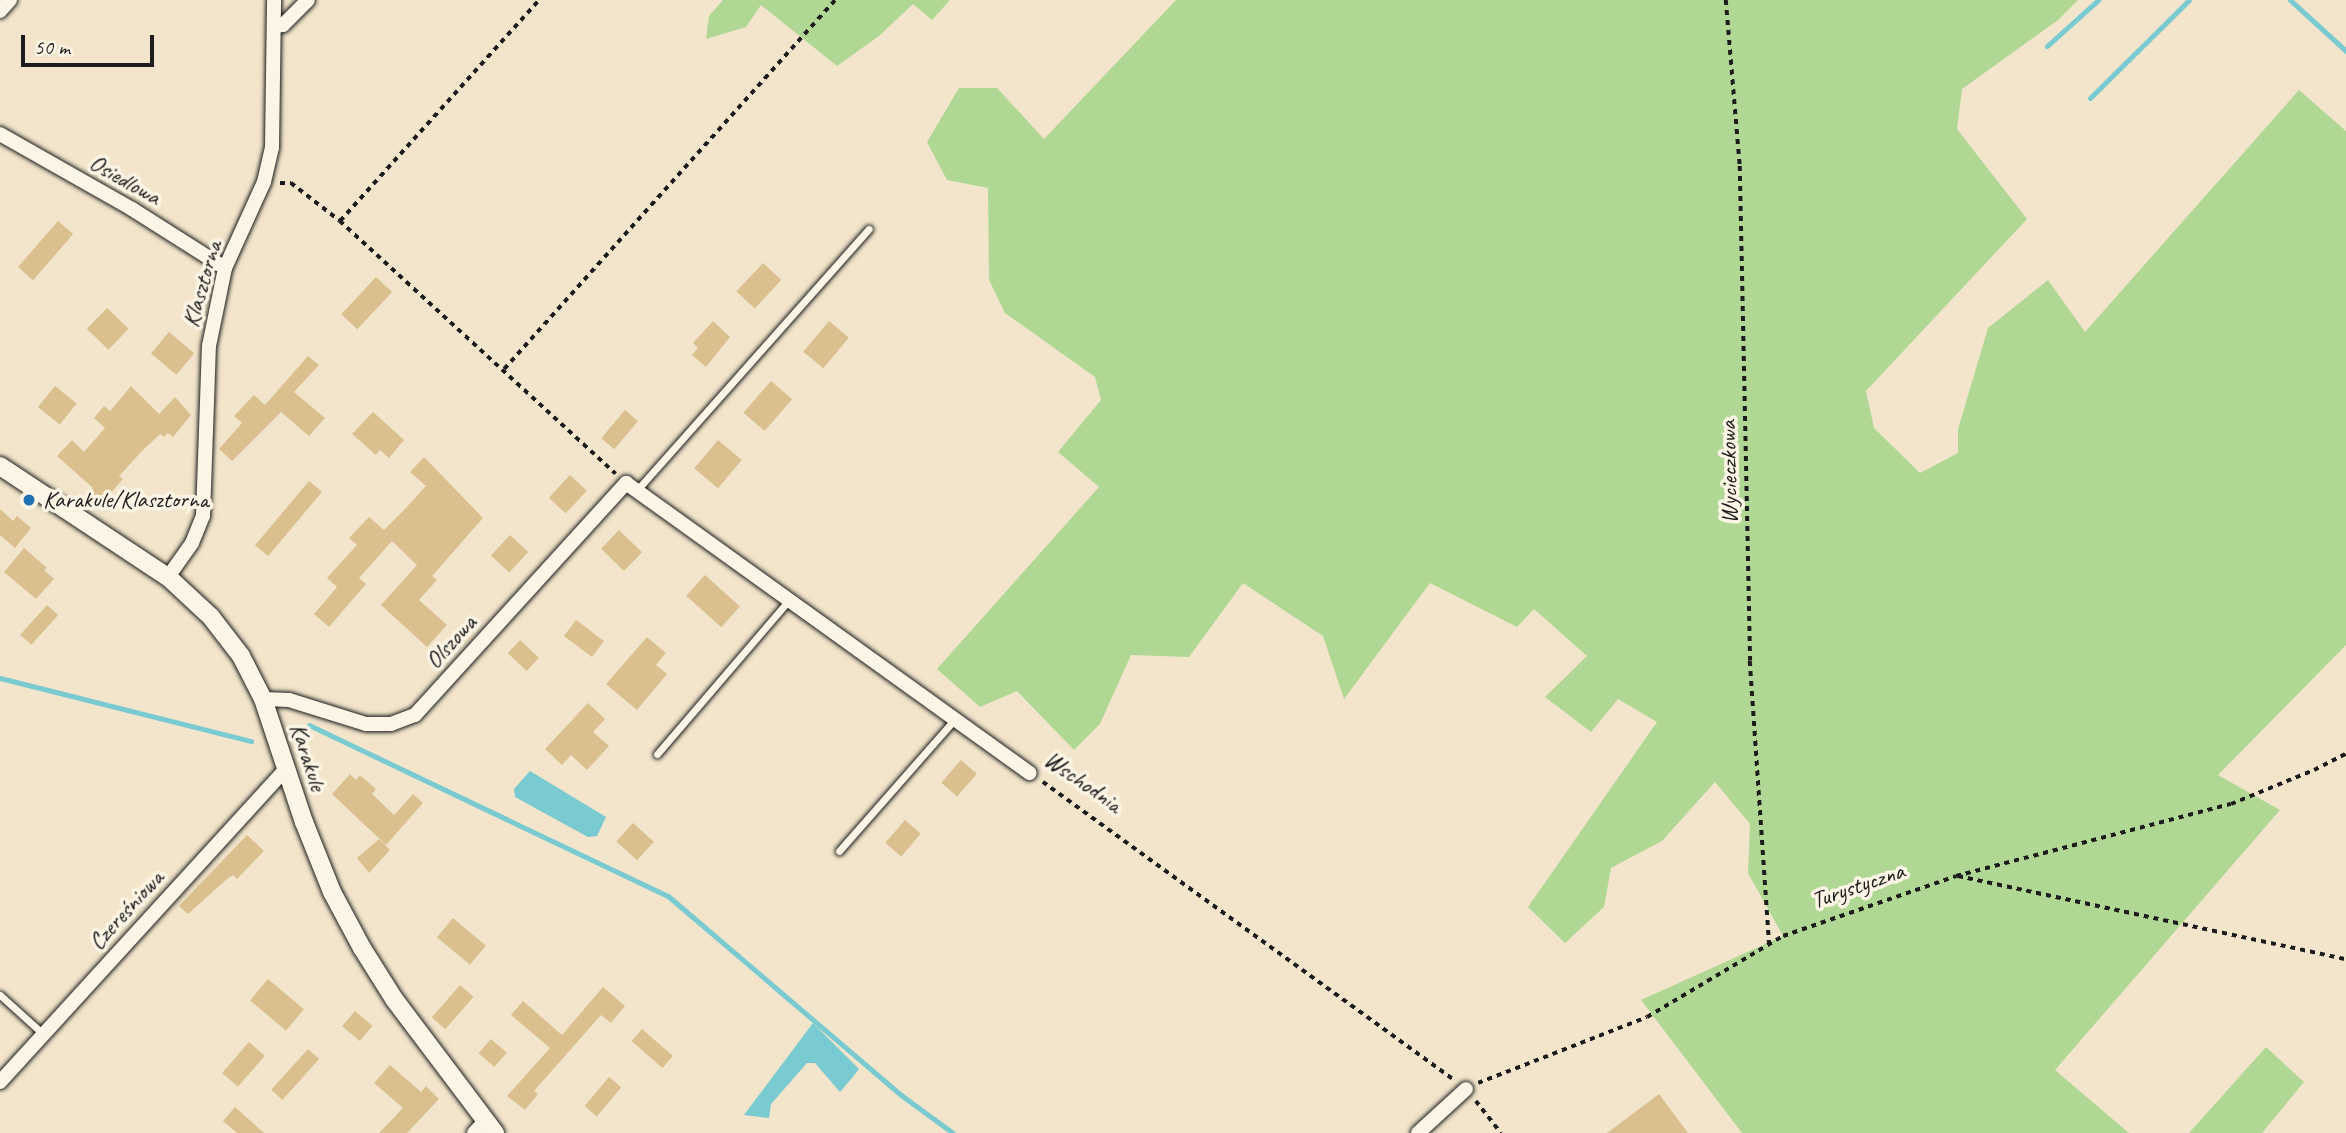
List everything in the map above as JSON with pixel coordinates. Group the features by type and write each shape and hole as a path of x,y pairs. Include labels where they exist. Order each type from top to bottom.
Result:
{"street":[{"path":"0,11 10,0"},
{"name":"Klasztorna","path":"168,577 192,543 203,516 209,346 225,268 264,182 272,148 274,0"},
{"path":"274,26 283,25 308,0"},
{"name":"Osiedlowa","path":"0,134 132,209 225,268"},
{"name":"Karakule","path":"0,466 168,577 211,617 241,656 263,699 332,891 362,948 394,999 485,1129"},
{"name":"Wschodnia","path":"631,487 1030,773"},
{"name":"Olszowa","path":"263,699 289,700 366,724 391,724 415,715 631,487"},
{"name":"Czereśniowa","path":"0,1082 286,769"},
{"path":"1419,1133 1466,1089"}],"lane":[{"path":"631,487 869,229"},
{"path":"657,754 790,599"},
{"path":"839,850 955,719"},
{"path":"0,995 43,1034"}],"path":[{"path":"340,221 539,0"},
{"path":"504,369 835,0"},
{"name":"Wycieczkowa","path":"1726,0 1740,166 1750,661 1769,943"},
{"path":"264,182 290,183 340,221 402,281 504,369 631,487"},
{"name":"Turystyczna","path":"1466,1089 1647,1017 1769,943 1956,876 2231,804 2315,770 2346,754"},
{"name":"Wschodnia","path":"1030,773 1466,1089 1501,1133"},
{"path":"1956,876 2346,959"}],"green space":[{"path":"723,0 950,0 932,20 913,4 879,36 837,66 761,5 746,27 706,39 709,16"},
{"path":"1176,0 2078,0 2058,20 1962,89 1957,129 2027,219 1866,391 1874,428 1920,473 1958,453 1958,429 1988,328 2048,280 2085,332 2299,90 2346,131 2346,645 2218,775 2280,810 2055,1070 2129,1133 1742,1133 1641,1000 1783,936 1748,873 1750,824 1715,782 1662,841 1611,868 1604,907 1565,943 1528,907 1657,722 1618,699 1591,732 1545,697 1587,656 1534,609 1517,627 1430,583 1344,699 1323,636 1243,583 1189,657 1131,655 1100,724 1074,750 1017,691 980,707 937,669 1099,487 1058,452 1101,400 1095,377 1005,313 989,280 988,188 947,180 927,142 959,88 997,88 1044,139"},
{"path":"2266,1047 2304,1082 2262,1133 2189,1133"}],"water":[{"path":"530,771 606,817 597,836 588,837 515,797 514,789"},
{"path":"813,1023 859,1069 840,1092 815,1063 807,1063 771,1104 769,1118 744,1115"}],"building":[{"path":"58,221 73,234 33,280 18,267"},
{"path":"763,263 781,280 755,309 736,292"},
{"path":"376,277 392,292 357,329 341,314"},
{"path":"107,308 129,329 108,350 87,329"},
{"path":"713,321 730,337 706,367 692,355 698,348 693,343"},
{"path":"829,321 849,338 823,368 803,352"},
{"path":"169,332 194,353 176,375 151,353"},
{"path":"308,356 319,365 294,392 325,418 309,436 281,412 232,461 219,449 242,423 234,416 254,395 265,405"},
{"path":"771,381 792,399 765,431 743,413"},
{"path":"55,386 77,404 60,425 38,407"},
{"path":"131,386 159,414 175,397 191,415 173,437 168,433 164,437 160,434 142,451 119,476 123,479 101,504 89,493 93,488 57,456 72,440 84,452 105,428 94,418 104,406 110,411"},
{"path":"625,410 638,421 614,449 601,438"},
{"path":"373,412 404,440 389,458 380,450 376,455 352,434"},
{"path":"718,440 742,460 718,488 694,468"},
{"path":"424,457 483,518 432,576 437,580 419,600 447,625 427,647 381,605 417,565 392,541 359,578 366,584 329,627 314,614 337,587 327,578 357,545 349,538 369,517 384,530 404,510 426,486 410,472"},
{"path":"570,475 587,491 566,513 549,498"},
{"path":"309,481 322,492 268,556 255,545"},
{"path":"0,509 13,521 17,516 31,528 15,548 0,535"},
{"path":"619,530 642,552 624,571 601,549"},
{"path":"510,535 528,552 509,573 491,555"},
{"path":"24,548 47,568 44,570 54,579 36,599 4,572"},
{"path":"705,575 740,606 721,627 686,596"},
{"path":"47,605 58,615 31,645 20,635"},
{"path":"576,620 604,641 592,657 564,636"},
{"path":"647,637 666,653 656,665 667,674 637,710 606,684"},
{"path":"520,640 539,658 527,671 508,653"},
{"path":"588,703 605,719 593,732 609,746 587,770 571,755 562,765 545,749"},
{"path":"961,760 977,774 957,796 941,783"},
{"path":"350,774 356,780 360,775 376,789 372,794 394,815 413,794 423,803 386,845 332,794"},
{"path":"905,820 921,834 901,856 885,843"},
{"path":"633,823 654,842 637,860 616,842"},
{"path":"247,835 264,851 237,879 233,875 227,879 188,914 179,906"},
{"path":"379,839 390,850 369,873 357,858"},
{"path":"453,918 486,946 470,965 437,937"},
{"path":"268,979 304,1009 286,1031 250,1000"},
{"path":"460,985 474,997 445,1029 432,1017"},
{"path":"603,987 625,1006 611,1023 601,1015 534,1091 538,1094 525,1110 507,1096 550,1048 511,1015 523,1001 562,1035"},
{"path":"355,1011 373,1026 360,1041 342,1026"},
{"path":"642,1029 673,1056 662,1068 632,1041"},
{"path":"491,1039 507,1053 494,1067 479,1053"},
{"path":"249,1042 265,1056 238,1087 222,1073"},
{"path":"308,1049 319,1059 282,1100 271,1090"},
{"path":"390,1065 421,1092 426,1086 439,1099 407,1133 379,1133 403,1108 374,1083"},
{"path":"609,1077 621,1087 597,1116 585,1106"},
{"path":"1659,1094 1688,1133 1607,1133"},
{"path":"235,1107 264,1133 237,1133 223,1121"}],"waterway":[{"path":"2047,46 2098,0"},
{"path":"2090,98 2189,0"},
{"path":"2290,0 2346,51"},
{"path":"0,678 251,741"},
{"path":"309,725 668,896 901,1095 953,1133"}],"place":[{"name":"Karakule/Klasztorna","path":"29,500"}]}
